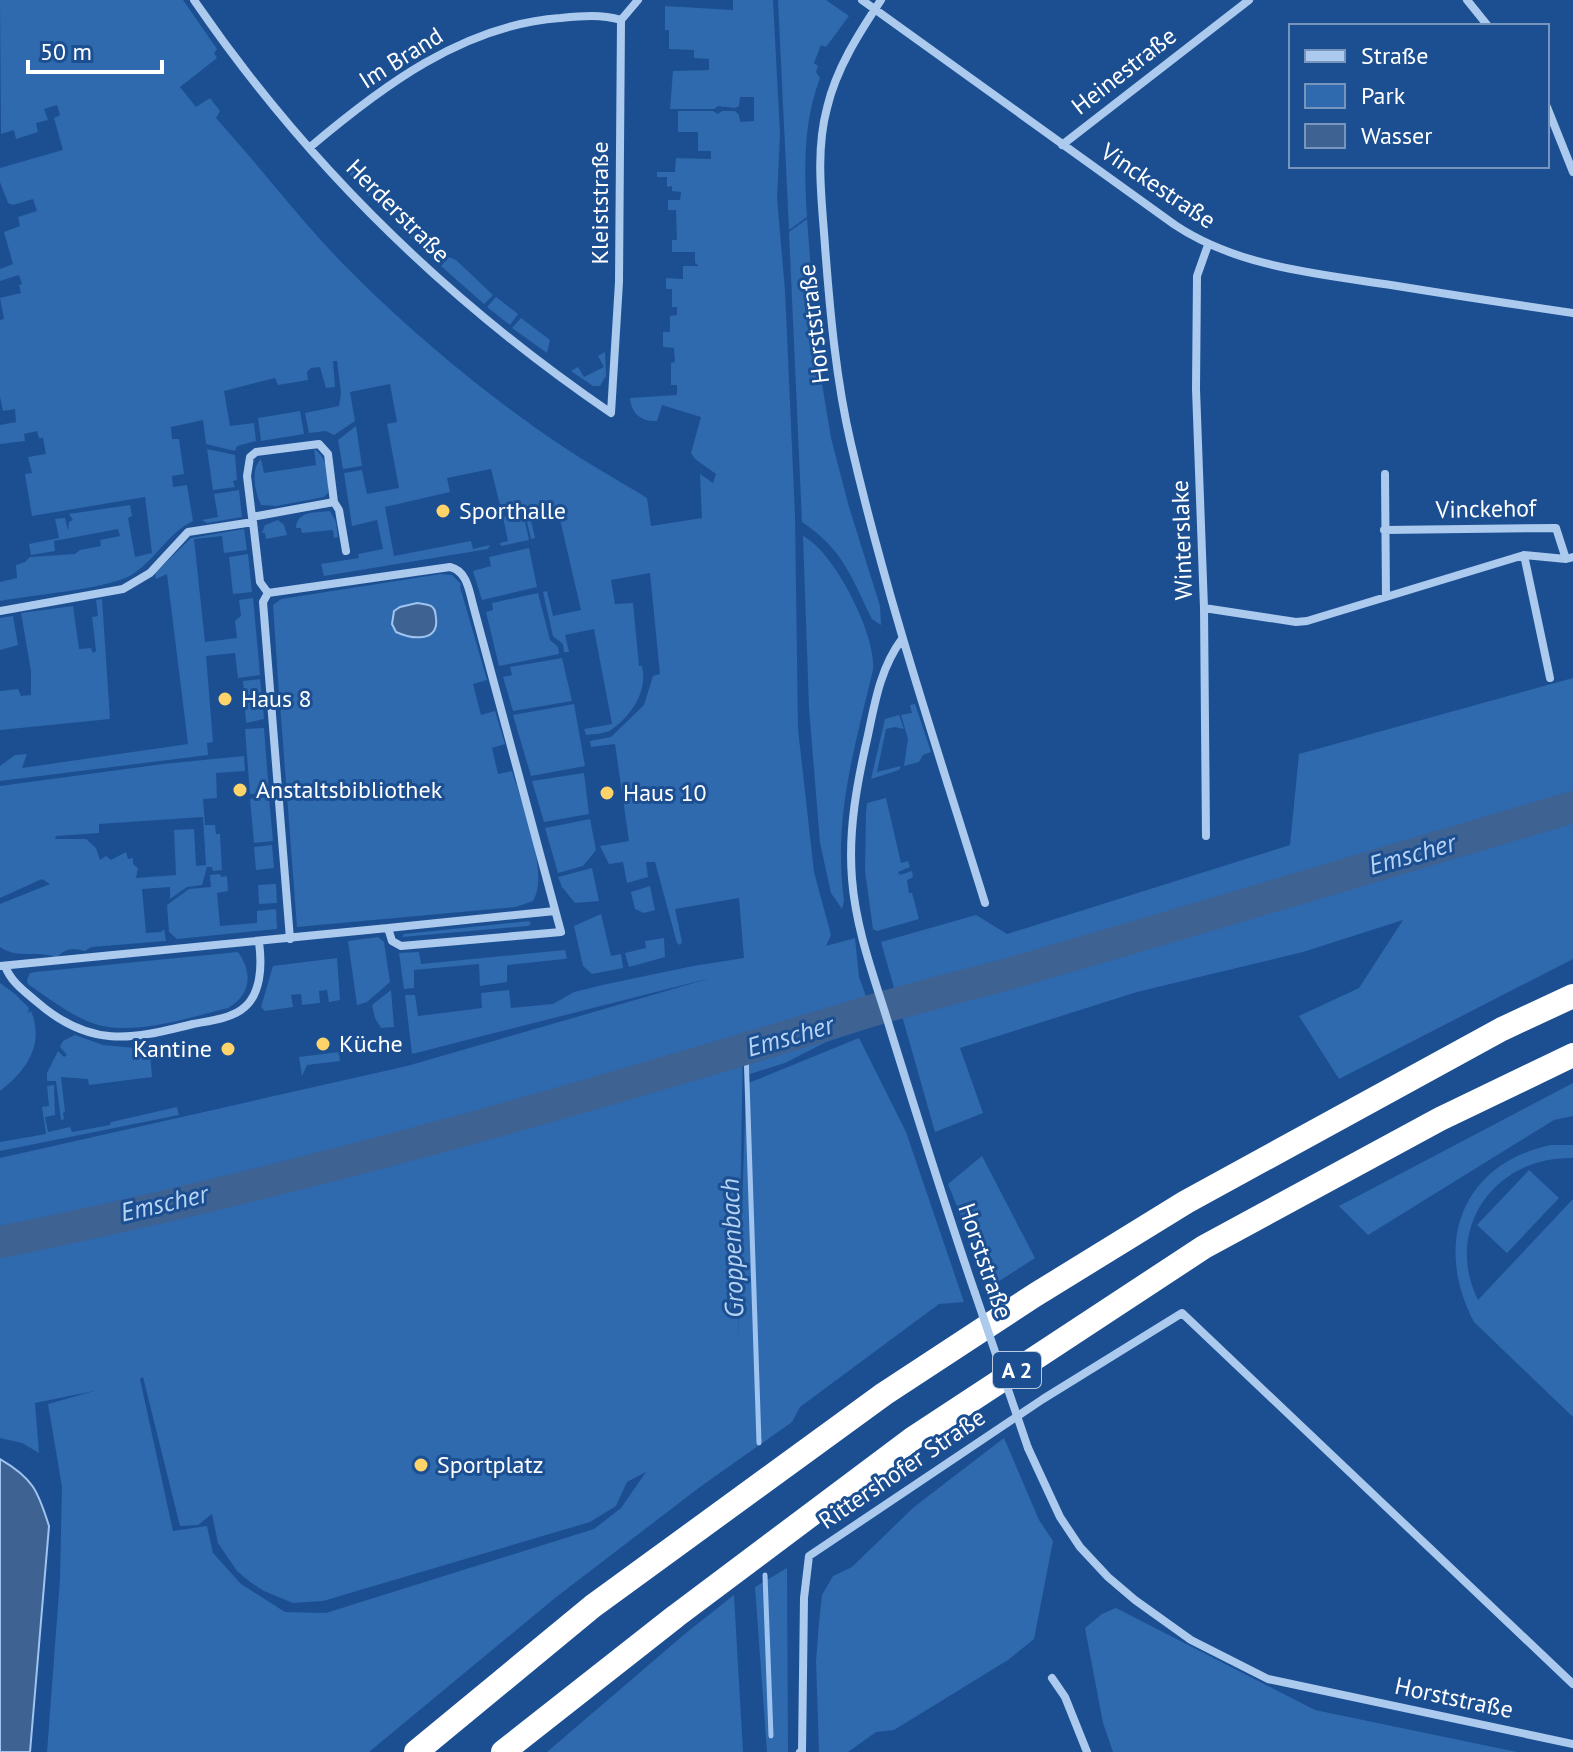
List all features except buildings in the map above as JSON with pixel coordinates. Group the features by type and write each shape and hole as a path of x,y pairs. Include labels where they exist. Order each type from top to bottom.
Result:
{"highway":[{"name":"A 2","path":"416,1752 593,1606 884,1394 1035,1295 1186,1202 1502,1029 1573,996"},
{"name":"A 2","path":"503,1752 676,1616 912,1439 1204,1247 1440,1119 1573,1055"}],"street":[{"name":"Herderstraße","path":"194,0 234,56 309,148 364,209 475,312 611,413"},
{"path":"621,20 638,0"},
{"name":"Vinckestraße","path":"862,0 1062,145 1208,245 1239,256 1328,276 1573,313"},
{"name":"Horststraße","path":"881,0 851,49 827,107 821,146 821,186 830,309 850,442 902,639 985,903"},
{"name":"Heinestraße","path":"1062,145 1249,0"},
{"path":"1467,0 1486,24"},
{"name":"Im Brand","path":"309,148 386,87 476,37 517,24 555,18 597,15 621,20"},
{"name":"Kleiststraße","path":"611,413 619,282 621,20"},
{"path":"1549,112 1573,172"},
{"name":"Winterslake","path":"1206,836 1204,608 1196,389 1197,276 1208,245"},
{"path":"268,593 261,586 247,465 256,452 319,444 328,454 334,502 339,510 346,551"},
{"path":"1385,474 1386,597"},
{"path":"0,611 117,591 150,573 188,532 334,502"},
{"name":"Vinckehof","path":"1204,608 1296,622 1524,555 1569,558 1556,528 1384,530"},
{"name":"Vinckehof","path":"1524,555 1550,678"},
{"path":"268,593 450,567 459,570 465,579 561,932 399,946 392,941 388,928"},
{"path":"268,593 263,602 290,939"},
{"name":"Horststraße","path":"902,639 887,664 876,698 853,815 852,880 857,916 902,1068 975,1293 1028,1448 1060,1517 1080,1547 1135,1600 1191,1640 1268,1679 1573,1744"},
{"path":"2,966 555,911"},
{"path":"2,966 13,981 53,1017 106,1038 132,1037 219,1018 241,1010 259,981 259,942"},
{"name":"Rittershofer Straße","path":"800,1752 804,1598 809,1556 1043,1399 1182,1313 1573,1684"},
{"path":"1052,1678 1065,1697 1087,1752"}],"green space":[{"path":"0,0 183,0 217,49 214,53 217,58 180,87 196,107 210,98 220,111 216,118 357,278 429,344 506,406 570,451 647,498 651,526 702,518 700,474 713,483 716,474 691,453 701,417 662,405 657,421 646,420 635,412 630,398 677,395 677,385 671,385 674,348 663,347 663,332 670,332 670,316 677,315 677,307 672,307 672,289 666,289 666,278 683,279 683,266 699,266 695,263 695,252 672,252 672,240 677,240 676,210 668,210 668,200 680,200 681,192 672,191 672,186 667,187 667,177 657,177 657,172 675,172 676,158 711,159 711,151 698,151 698,132 678,132 678,111 713,111 718,114 735,111 740,122 754,121 754,97 740,97 739,106 735,108 670,109 673,71 709,70 709,59 694,58 694,50 669,49 665,6 733,10 733,0 773,0 780,134 777,198 785,290 795,515 798,729 814,872 831,935 826,946 855,938 859,977 867,999 743,1040 738,1341 746,1084 859,1038 906,1132 964,1302 939,1304 800,1407 792,1422 700,1487 555,1598 369,1752 47,1752 60,1579 62,1487 48,1404 94,1391 35,1403 39,1453 22,1443 0,1438 0,1158 407,1066 711,978 412,1054 405,995 415,995 418,1016 482,1008 481,993 509,990 511,1008 553,1004 574,992 607,984 744,958 739,898 675,909 680,945 655,862 646,862 648,877 627,883 623,862 609,864 600,846 629,841 615,744 591,747 590,741 611,737 644,705 653,676 660,674 650,573 611,580 615,604 633,603 639,666 642,666 643,675 637,702 611,730 586,735 584,729 612,724 594,629 565,635 569,652 564,652 563,644 553,636 543,592 547,591 553,616 581,610 559,515 531,521 535,538 531,539 523,505 501,509 491,469 447,478 450,492 385,507 394,556 471,541 473,549 490,545 488,549 324,576 321,564 359,558 358,554 383,549 377,520 352,526 344,473 362,470 367,494 399,488 387,424 397,422 390,384 350,392 355,421 334,435 326,431 309,433 305,413 339,406 341,393 337,361 333,361 335,387 326,388 320,367 307,372 308,380 278,385 275,378 224,391 230,426 254,423 256,441 237,446 235,451 206,444 203,420 171,427 172,439 179,439 184,474 172,476 173,487 187,485 193,521 176,532 133,574 89,588 0,601 0,582 17,578 16,565 30,557 75,554 101,546 100,540 120,536 118,529 54,541 55,551 31,555 29,544 59,538 55,519 65,518 68,531 69,522 73,520 69,514 130,505 132,516 128,518 135,557 152,553 145,497 32,516 25,474 32,473 28,457 46,454 43,438 39,438 37,431 24,434 25,441 0,444 0,425 16,422 15,409 3,411 0,397 0,320 4,319 0,298 21,293 19,285 22,284 19,275 0,281 0,269 13,264 4,232 20,226 18,217 37,211 33,199 13,205 8,203 0,182 0,168 63,150 54,118 60,115 57,105 44,109 48,120 36,123 38,132 16,139 14,130 1,134","holes":["143,1377 180,1526 198,1525 212,1514 218,1543 237,1571 250,1582 293,1603 323,1601 590,1522 616,1506 627,1482 646,1472 621,1508 594,1529 326,1613 285,1612 241,1584 213,1553 207,1526 173,1531 140,1379"]},
{"path":"778,0 826,0 849,16 826,47 821,45 814,63 818,66 816,72 820,78 808,129 805,164 807,217 789,230"},
{"path":"357,167 377,185 378,188 369,196 349,174"},
{"path":"379,191 400,209 390,218 372,199"},
{"path":"403,211 419,224 422,231 414,241 394,222"},
{"path":"807,219 818,359 831,438 880,606 881,625 872,619 837,553 802,522 789,232"},
{"path":"425,234 446,254 437,263 416,244"},
{"path":"449,257 493,295 484,304 441,266"},
{"path":"496,297 518,314 510,325 487,307"},
{"path":"521,318 550,340 547,353 512,328"},
{"path":"605,352 606,376 600,386 593,386 571,371 578,367 584,377 604,367 598,356"},
{"path":"300,411 304,434 261,441 258,418"},
{"path":"356,426 362,466 343,469 338,440"},
{"path":"207,449 235,455 235,487 213,490"},
{"path":"314,449 325,463 328,493 324,497 276,506 261,505 255,488 255,475 261,459 264,473 316,465"},
{"path":"239,490 242,517 207,523 202,520 218,517 214,494"},
{"path":"330,511 336,522 338,537 334,538 333,530 302,533 301,528 296,528 304,515"},
{"path":"517,513 524,517 529,540 501,546 500,543 508,541 503,517"},
{"path":"278,520 284,525 287,535 266,539 265,533 262,533 265,525"},
{"path":"244,529 247,550 224,553 222,536 194,539 205,642 237,638 235,621 241,616 239,600 253,598 260,675 238,678 235,653 206,656 213,742 207,743 208,755 0,781 0,766 15,755 27,754 22,768 188,744 167,574 156,579 155,573 191,538"},
{"path":"803,536 828,558 840,576 861,617 872,655 873,670 843,813 842,909 831,893 820,843 809,708"},
{"path":"529,548 537,587 482,600 473,571 491,566 489,557"},
{"path":"248,554 252,592 233,594 229,557"},
{"path":"441,574 452,575 461,584 487,680 473,684 481,715 495,711 505,744 492,748 498,774 512,771 532,837 538,873 533,901 516,907 297,927 280,704 292,702 291,693 279,695 273,605 281,599","holes":["425,605 435,612 437,622 424,637 404,635 393,629"]},
{"path":"538,593 550,640 558,647 559,654 499,666 486,612 493,610 492,603"},
{"path":"102,599 110,719 0,730 0,691 18,689 21,696 31,695 31,671 21,613 73,606 79,649 91,648 93,653 96,651 92,617 98,616 96,600"},
{"path":"13,616 18,645 0,650 0,618"},
{"path":"562,658 572,701 513,711 503,677 512,675 510,667"},
{"path":"1573,678 1573,959 1339,1079 1299,1016 1359,988 1403,920 1303,952 1137,992 960,1048 983,1113 935,1132 881,942 976,915 1007,934 1290,845 1299,754"},
{"path":"260,679 262,696 258,697 259,706 263,706 264,719 246,723 243,681"},
{"path":"574,704 585,766 531,776 513,715"},
{"path":"915,704 931,752 923,755 919,762 904,766 908,739 901,715 912,713 910,705"},
{"path":"899,715 904,729 886,729 877,772 901,766 899,770 871,779 885,719"},
{"path":"264,728 269,793 250,794 245,729"},
{"path":"244,756 245,771 216,773 217,798 203,799 205,825 215,825 216,834 220,834 222,870 213,871 212,867 207,867 202,885 187,887 170,899 170,887 142,889 146,933 164,929 166,941 91,947 85,951 69,950 57,958 14,953 0,947 0,904 50,884 42,879 0,898 0,786","holes":["203,817 206,865 196,866 194,829 174,830 176,875 136,878 138,868 133,864 133,858 128,859 126,852 111,860 106,856 100,860 96,848 86,839 55,839 56,836 99,833 99,824"]},
{"path":"584,773 589,814 544,822 532,781"},
{"path":"269,797 273,841 254,843 250,799"},
{"path":"886,798 901,863 908,861 910,867 898,872 900,875 912,871 913,877 907,880 919,919 877,931 873,929 865,871 866,812 867,803"},
{"path":"590,819 596,850 583,866 558,873 545,828"},
{"path":"272,845 274,868 256,870 254,847"},
{"path":"592,868 599,901 575,903 558,877"},
{"path":"220,874 221,877 227,876 228,891 217,893 220,926 257,923 257,911 276,909 277,929 177,939 169,932 167,905 189,889 211,887 210,875"},
{"path":"276,884 277,903 259,904 258,885"},
{"path":"650,886 655,910 644,913 635,909 631,892"},
{"path":"601,914 611,956 621,954 623,968 592,974 583,966 574,926"},
{"path":"529,921 531,924 528,926 402,937 404,934"},
{"path":"378,937 384,942 390,982 367,1002 357,1005 348,941"},
{"path":"664,938 665,957 629,967 625,953 646,948 645,941"},
{"path":"565,950 567,958 564,959 507,965 507,982 480,986 479,964 414,970 414,988 404,989 399,953 419,952 421,964"},
{"path":"238,952 246,968 247,983 236,1003 228,1008 157,1025 120,1028 87,1021 49,999 27,980 30,973 35,972"},
{"path":"337,958 340,1000 329,1002 327,990 319,991 320,1003 302,1005 301,994 291,995 293,1007 265,1011 261,1007 273,966"},
{"path":"0,983 29,1008 36,1035 25,1066 0,1091"},
{"path":"391,990 394,1027 381,1028 372,1005"},
{"path":"874,1020 875,1026 826,1042 785,1063 750,1074 747,1065 754,1060"},
{"path":"75,1035 103,1045 146,1049 150,1053 152,1077 89,1085 88,1079 61,1077 65,1112 61,1120 56,1081 47,1081 47,1073 58,1051 64,1057 67,1055 60,1047 63,1041"},
{"path":"339,1052 340,1061 307,1065 302,1076 299,1057"},
{"path":"1573,1083 1573,1116 1554,1120 1368,1235 1339,1206"},
{"path":"54,1085 55,1115 45,1117 48,1132 70,1127 72,1132 110,1125 111,1122 177,1107 179,1115 0,1151 0,1142 46,1134 42,1107 49,1106 47,1086"},
{"path":"1550,1145 1573,1145 1573,1158 1545,1161 1520,1169 1499,1183 1483,1202 1472,1223 1467,1248 1469,1273 1478,1300 1573,1199 1573,1417 1474,1322 1462,1293 1456,1264 1457,1237 1463,1212 1476,1189 1495,1170 1520,1155"},
{"path":"982,1156 1035,1258 990,1287 948,1184"},
{"path":"1529,1170 1559,1198 1507,1253 1477,1225"},
{"path":"1004,1438 1039,1520 1053,1541 1034,1639 1008,1660 894,1730 876,1732 848,1752 819,1752 816,1661 819,1623 822,1595 833,1576 852,1567 914,1507"},
{"path":"787,1568 788,1752 767,1752 755,1587"},
{"path":"734,1595 743,1752 547,1752 686,1633"},
{"path":"1116,1608 1315,1710 1517,1752 1113,1752 1103,1723 1085,1628 1102,1614"}],"water":[{"path":"417,603 429,605 435,610 436,626 433,632 416,637 396,632 392,624 394,611"},
{"path":"0,1459 33,1486 49,1526 30,1752 0,1752"}],"waterway":[{"name":"Emscher","path":"0,1242 219,1194 435,1138 1091,950 1573,807"},
{"name":"Groppenbach","path":"746,1051 759,1443"},
{"name":"Groppenbach","path":"765,1575 771,1736"}],"place":[{"name":"Sporthalle","path":"443,511"},
{"name":"Haus 8","path":"225,699"},
{"name":"Anstaltsbibliothek","path":"240,790"},
{"name":"Haus 10","path":"607,793"},
{"name":"Küche","path":"323,1044"},
{"name":"Kantine","path":"228,1049"},
{"name":"Sportplatz","path":"421,1465"}]}
